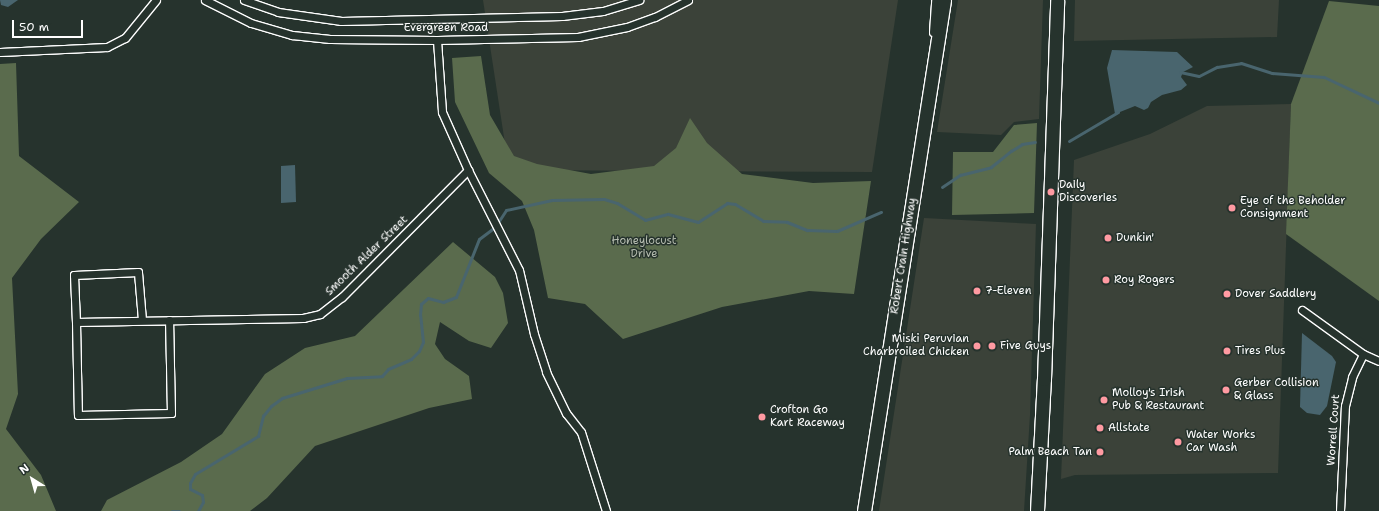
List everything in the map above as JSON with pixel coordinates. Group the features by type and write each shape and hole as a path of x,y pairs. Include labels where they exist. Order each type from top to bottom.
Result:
{"highway":[{"name":"Robert Crain Highway","path":"864,511 944,0"},
{"path":"1037,511 1044,372 1057,0"}],"street":[{"path":"0,52 107,47 125,38 156,0"},
{"name":"Evergreen Road","path":"205,0 251,23 292,35 330,39 437,40 578,37 627,27 655,17 688,0"},
{"name":"Evergreen Road","path":"244,0 278,12 341,21 562,16 603,11 639,0"},
{"path":"930,90 935,0"},
{"path":"437,40 442,112 488,212 506,242 519,270 534,334 546,372 566,413 581,432 606,511"},
{"name":"Smooth Alder Street","path":"76,322 303,318 320,314 342,297 468,170"},
{"path":"142,320 138,272 74,275 78,416 171,414 169,320"},
{"path":"1302,310 1363,354 1379,362"},
{"name":"Worrell Court","path":"1340,511 1345,406 1352,377 1363,354"}],"shaded area":[{"path":"483,0 898,0 872,172 509,170"},
{"path":"958,0 1043,0 1039,119 1014,122 1001,135 937,132"},
{"path":"1075,0 1279,0 1277,37 1074,41"},
{"path":"1291,104 1278,473 1075,475 1061,479 1074,160 1150,134 1207,106"},
{"path":"924,218 1036,224 1030,415 1024,511 879,511"}],"green space":[{"path":"1329,1 1379,6 1379,301 1286,234 1291,104"},
{"name":"Honeylocust Drive","path":"481,56 490,115 514,156 537,164 591,174 654,166 676,148 690,118 707,143 742,174 813,183 871,181 854,294 809,291 722,307 623,339 585,304 548,298 534,230 522,201 489,173 455,102 452,58"},
{"path":"16,63 19,156 79,202 41,239 12,278 18,394 6,429 41,475 56,511 0,511 0,64"},
{"path":"1037,123 1034,213 952,215 953,152 993,152 1014,125"},
{"path":"453,242 495,277 503,293 508,323 491,348 469,341 440,322 435,344 445,359 469,376 472,399 429,408 315,446 267,498 250,511 101,511 107,500 181,462 222,434 265,374 305,348 355,336"}],"water":[{"path":"0,0 18,0 8,7 1,5"},
{"path":"1112,50 1177,52 1193,67 1183,72 1181,77 1187,85 1181,90 1162,95 1151,102 1148,108 1144,110 1135,106 1115,114 1107,68"},
{"path":"295,165 296,202 281,203 281,166"},
{"path":"1302,333 1332,356 1336,362 1327,406 1320,415 1307,413 1300,407"}],"waterway":[{"path":"1180,72 1199,76 1217,67 1241,63 1272,73 1324,77 1379,103"},
{"path":"1069,141 1118,112"},
{"path":"942,187 960,175 991,167 1022,144 1035,142"},
{"path":"198,511 203,502 202,495 190,489 190,483 195,474 258,436 263,416 271,406 282,398 347,378 382,376 388,369 411,359 419,351 423,342 420,315 421,304 428,298 443,302 456,297 479,239 495,227 506,210 552,200 604,199 617,203 645,220 668,214 698,222 727,203 735,204 763,221 787,222 807,230 837,231 881,212"},
{"path":"172,511 179,511"}],"place":[{"name":"Daily Discoveries","path":"1051,192"},
{"name":"Eye of the Beholder Consignment","path":"1232,208"},
{"name":"Dunkin'","path":"1108,238"},
{"name":"Roy Rogers","path":"1106,280"},
{"name":"7-Eleven","path":"977,291"},
{"name":"Dover Saddlery","path":"1227,294"},
{"name":"Miski Peruvian Charbroiled Chicken","path":"977,346"},
{"name":"Five Guys","path":"992,346"},
{"name":"Tires Plus","path":"1227,351"},
{"name":"Gerber Collision & Glass","path":"1226,390"},
{"name":"Molloy's Irish Pub & Restaurant","path":"1104,400"},
{"name":"Crofton Go Kart Raceway","path":"762,417"},
{"name":"Allstate","path":"1100,428"},
{"name":"Water Works Car Wash","path":"1178,442"},
{"name":"Palm Beach Tan","path":"1100,452"}]}
